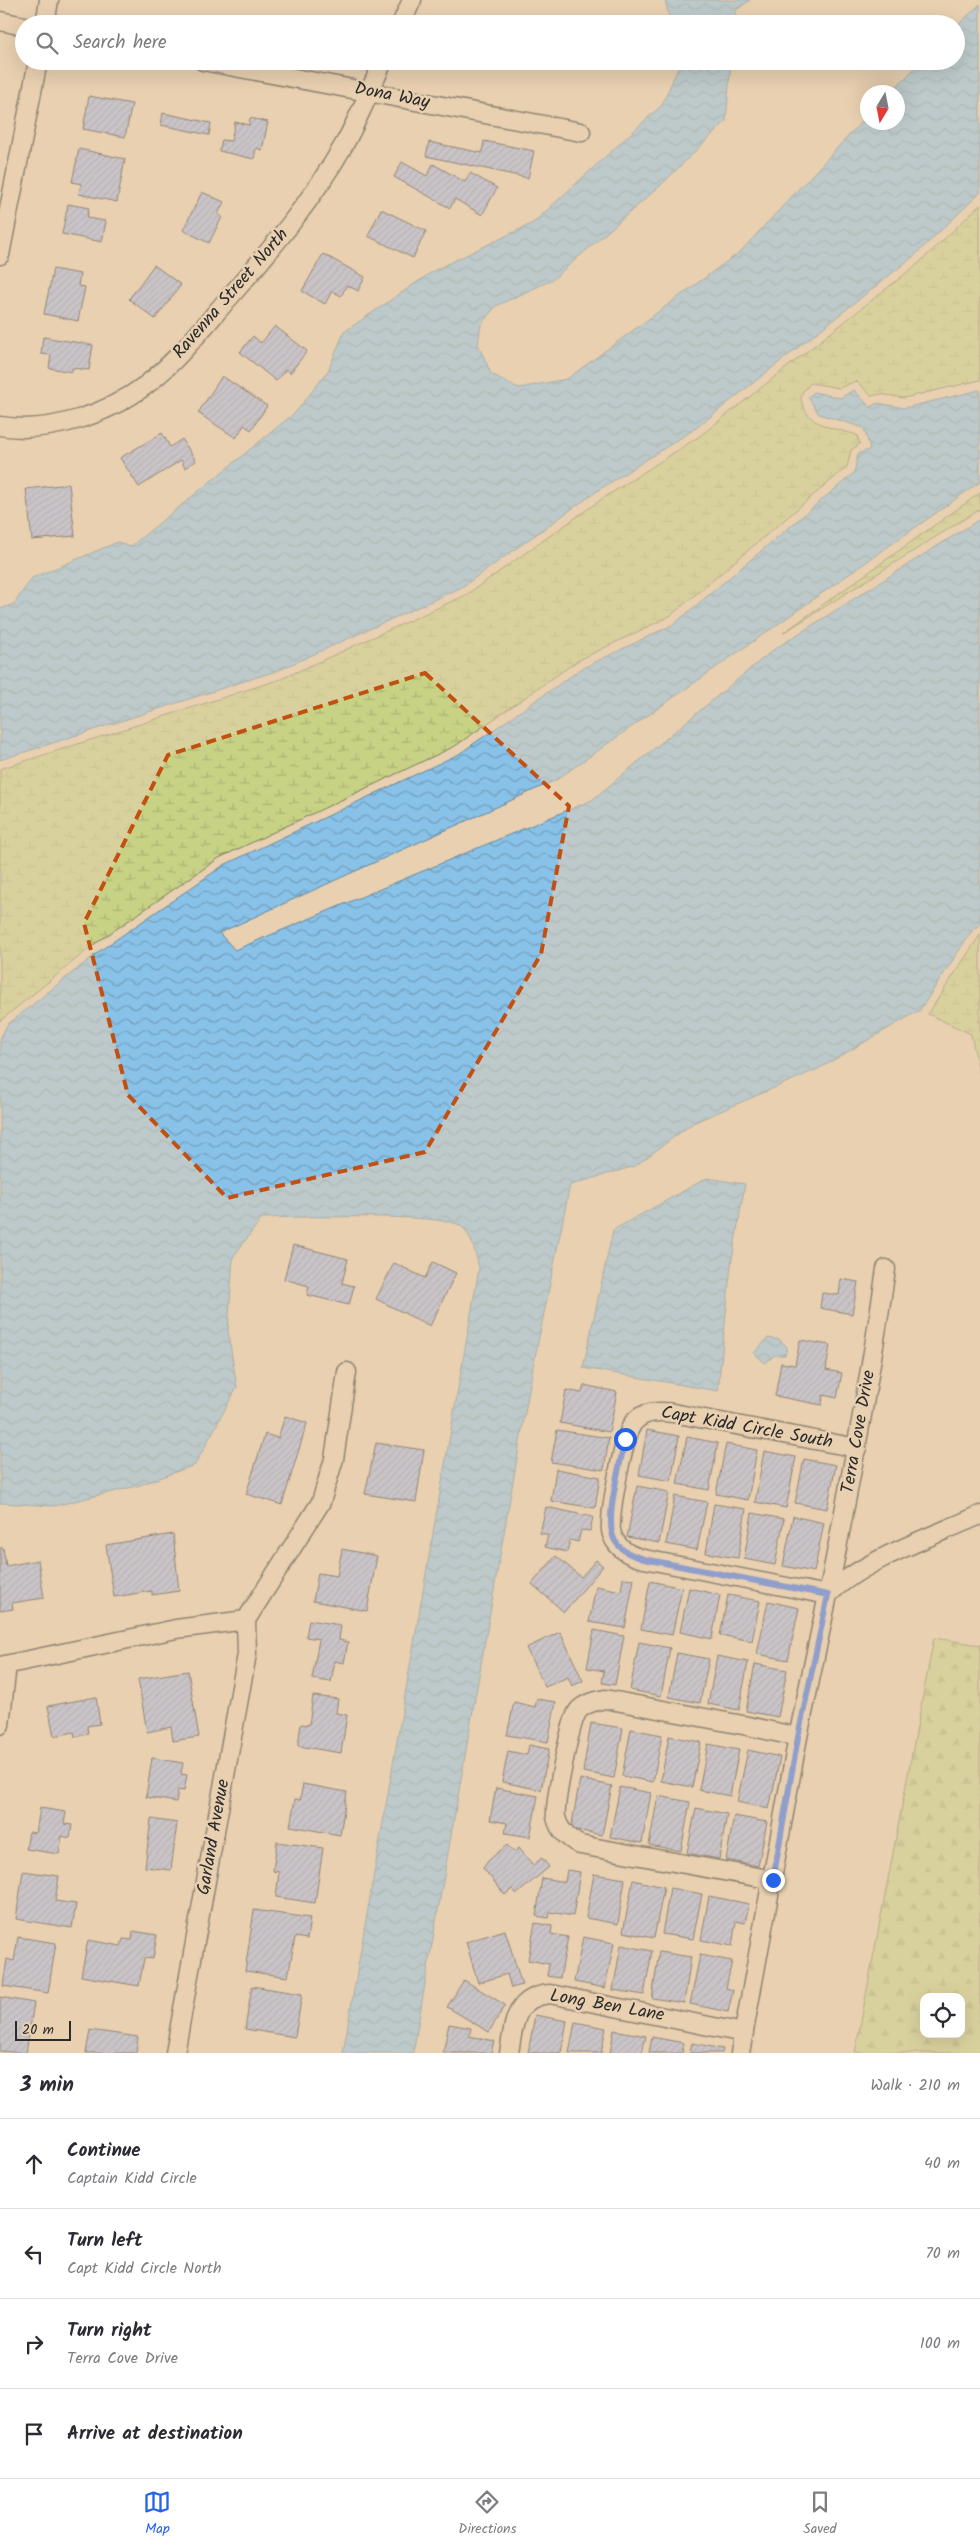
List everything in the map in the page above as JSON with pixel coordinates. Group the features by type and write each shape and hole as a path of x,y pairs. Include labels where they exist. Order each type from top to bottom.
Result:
{"street":[{"path":"46,15 49,0"},
{"path":"405,15 412,0"},
{"path":"0,22 15,24"},
{"path":"0,255 36,70"},
{"name":"Dona Way","path":"253,70 581,132"},
{"name":"Ravenna Street North","path":"0,426 35,428 64,423 91,414 127,398 160,372 285,233 345,143 379,70"},
{"name":"Terra Cove Drive","path":"740,2053 798,1737 857,1448 886,1269"},
{"path":"0,1725 4,1666 176,1629 246,1620 321,1502 334,1459 347,1372"},
{"name":"Capt Kidd Circle South","path":"828,1595 644,1559 626,1552 616,1542 611,1520 625,1439 632,1424 639,1418 646,1414 664,1411 857,1448"},
{"path":"828,1595 845,1580 865,1568 980,1515"},
{"name":"Garland Avenue","path":"176,2053 247,1654 246,1620"},
{"path":"773,1880 580,1846 561,1831 556,1815 570,1730 579,1710 594,1701 605,1699 798,1737"},
{"name":"Long Ben Lane","path":"509,2053 515,2018 521,2007 533,1998 545,1994 744,2032"}],"highlighted area":[{"path":"425,673 569,806 541,954 425,1152 227,1198 128,1095 84,923 168,755"}],"green space":[{"path":"980,205 980,380 904,398 880,394 872,396 856,381 839,388 811,383 801,396 803,406 812,419 826,426 857,435 860,444 851,450 847,467 670,616 577,661 455,746 219,858 96,943 0,1021 0,769 281,679 466,595 602,499 700,436 919,263"},
{"path":"980,493 980,509 783,633"},
{"path":"980,935 980,1076 971,1034 928,1014"},
{"path":"934,1638 980,1645 980,2053 855,2053"}],"water":[{"path":"665,0 750,0 736,10 736,15 669,15"},
{"path":"980,4 980,193 915,255 696,428 597,491 462,587 279,670 0,760 0,609 14,604 32,578 118,542 130,547 296,412 328,371 344,332 435,270 533,223 662,105 677,70 730,70 726,121 661,185 552,280 496,306 481,324 478,344 491,374 519,388 567,379 741,251 860,124 860,130 905,130 905,85 898,85 913,70 965,70 965,18"},
{"path":"854,390 870,407 878,403 904,408 980,390 980,482 556,780 219,933 235,950 592,800 773,650 980,519 980,925 973,929 920,1010 818,1069 693,1123 635,1166 570,1185 533,1367 413,2053 343,2053 479,1268 473,1246 461,1226 428,1219 399,1217 262,1218 233,1257 228,1332 237,1387 195,1465 137,1486 54,1506 0,1503 0,1039 7,1025 101,950 224,865 459,754 581,669 674,624 854,473 858,454 870,449 864,428 819,414 808,397 814,392 840,398"},
{"path":"707,1178 745,1184 731,1265 718,1391 583,1368 613,1230"},
{"path":"768,1338 780,1340 787,1347 785,1355 775,1355 765,1363 754,1353"}],"building":[{"path":"89,96 132,104 125,137 83,129"},
{"path":"163,113 211,123 209,135 161,125"},
{"path":"250,118 268,122 262,150 256,148 254,159 219,151 222,140 231,141 235,122 249,125"},
{"path":"484,141 534,151 528,178 426,156 429,142 482,153"},
{"path":"79,149 125,159 117,202 79,194 81,184 72,182"},
{"path":"402,162 427,176 433,164 465,182 470,173 497,188 482,215 455,199 450,208 394,177"},
{"path":"202,192 224,202 218,214 222,217 209,243 183,230"},
{"path":"68,204 89,208 87,218 106,221 102,242 62,234"},
{"path":"381,209 426,231 413,258 368,236"},
{"path":"323,254 365,277 358,291 347,285 341,296 332,291 325,304 302,291"},
{"path":"154,265 181,285 155,319 129,299"},
{"path":"53,269 80,274 78,286 85,287 78,321 44,314"},
{"path":"275,326 307,351 290,373 286,369 276,381 240,352 253,336 261,343"},
{"path":"43,337 93,345 89,370 72,368 72,372 49,368 51,355 41,354"},
{"path":"222,376 267,406 251,430 244,425 236,438 198,413"},
{"path":"162,433 170,447 182,439 196,461 185,468 181,460 139,487 120,458"},
{"path":"69,484 75,536 32,540 26,489"},
{"path":"293,1245 348,1259 342,1283 354,1286 349,1305 307,1295 309,1286 284,1279"},
{"path":"433,1262 456,1273 430,1326 376,1299 394,1263 425,1278"},
{"path":"841,1279 858,1282 852,1314 820,1308 822,1293 839,1295"},
{"path":"800,1340 830,1345 826,1370 842,1373 837,1398 823,1395 822,1405 775,1396 781,1363 795,1365"},
{"path":"584,1385 617,1392 609,1432 560,1423 566,1390 582,1393"},
{"path":"285,1416 307,1423 282,1505 246,1494 265,1434 278,1438"},
{"path":"557,1430 609,1438 604,1470 551,1462"},
{"path":"647,1430 679,1436 671,1481 639,1475"},
{"path":"687,1437 718,1443 709,1490 677,1484"},
{"path":"376,1443 424,1450 416,1502 365,1494"},
{"path":"726,1444 757,1450 748,1500 716,1494"},
{"path":"764,1451 796,1457 786,1508 755,1502"},
{"path":"804,1459 836,1465 827,1509 795,1503"},
{"path":"556,1469 600,1477 595,1508 551,1501"},
{"path":"637,1486 669,1492 659,1543 627,1537"},
{"path":"675,1496 707,1502 697,1550 666,1544"},
{"path":"714,1504 746,1509 738,1558 706,1553"},
{"path":"546,1507 593,1517 590,1531 581,1530 578,1542 570,1540 567,1552 545,1547 548,1535 540,1533"},
{"path":"752,1513 784,1519 775,1565 744,1559"},
{"path":"793,1516 824,1523 814,1572 783,1566"},
{"path":"173,1534 179,1591 152,1595 152,1591 114,1597 106,1545"},
{"path":"0,1548 3,1548 6,1566 38,1560 44,1598 12,1603 13,1609 0,1611"},
{"path":"342,1549 377,1556 367,1611 313,1601 318,1573 337,1576"},
{"path":"556,1556 581,1577 596,1560 603,1566 564,1612 532,1584"},
{"path":"623,1578 634,1579 625,1628 589,1622 596,1586 621,1591"},
{"path":"650,1581 682,1588 672,1635 641,1629"},
{"path":"689,1588 720,1595 712,1639 680,1632"},
{"path":"728,1595 760,1601 752,1641 720,1635"},
{"path":"768,1601 799,1608 788,1660 757,1654"},
{"path":"309,1620 341,1625 339,1640 348,1642 344,1663 335,1661 331,1682 312,1679 319,1639 306,1637"},
{"path":"594,1630 624,1636 615,1685 602,1683 604,1671 587,1668"},
{"path":"560,1632 583,1681 572,1686 568,1677 545,1687 526,1648"},
{"path":"639,1642 670,1648 661,1696 630,1690"},
{"path":"677,1653 709,1659 700,1703 669,1697"},
{"path":"717,1656 748,1662 739,1710 708,1704"},
{"path":"755,1664 787,1670 778,1717 746,1711"},
{"path":"188,1671 199,1737 173,1741 171,1727 147,1732 138,1679"},
{"path":"313,1696 338,1699 336,1713 347,1715 341,1753 298,1746 301,1724 309,1725"},
{"path":"96,1697 100,1724 87,1726 88,1734 75,1737 74,1732 54,1736 48,1706"},
{"path":"537,1699 556,1702 548,1742 507,1735 514,1702 535,1707"},
{"path":"591,1723 623,1728 614,1778 583,1772"},
{"path":"631,1729 662,1735 653,1782 622,1776"},
{"path":"669,1736 701,1742 692,1787 661,1781"},
{"path":"708,1744 739,1750 730,1796 699,1790"},
{"path":"529,1745 549,1749 541,1790 502,1782 508,1751 527,1755"},
{"path":"748,1750 780,1757 769,1809 737,1802"},
{"path":"152,1758 183,1763 181,1774 187,1775 184,1791 178,1790 176,1802 146,1797"},
{"path":"580,1779 612,1786 602,1835 571,1829"},
{"path":"303,1784 347,1792 340,1835 290,1826 295,1799 300,1800"},
{"path":"620,1787 651,1793 642,1843 610,1837"},
{"path":"496,1788 538,1796 530,1837 505,1833 507,1823 490,1820"},
{"path":"658,1796 690,1802 681,1851 649,1845"},
{"path":"40,1808 66,1812 64,1824 72,1825 70,1838 62,1836 59,1854 26,1849 29,1832 36,1833"},
{"path":"696,1808 727,1814 719,1859 687,1853"},
{"path":"734,1816 767,1822 758,1866 726,1860"},
{"path":"151,1819 177,1823 171,1870 145,1867"},
{"path":"277,1842 323,1848 315,1903 276,1897 279,1872 273,1871"},
{"path":"507,1845 514,1852 519,1848 533,1865 542,1858 549,1867 517,1894 512,1889 505,1895 483,1868 489,1860"},
{"path":"567,1870 580,1872 573,1916 550,1912 549,1918 536,1916 542,1878 565,1882"},
{"path":"23,1871 59,1876 55,1901 76,1904 72,1928 16,1919"},
{"path":"594,1874 625,1879 618,1924 586,1918"},
{"path":"633,1880 664,1887 654,1938 623,1932"},
{"path":"670,1888 702,1894 693,1939 662,1934"},
{"path":"709,1896 749,1904 745,1923 736,1921 732,1946 701,1940"},
{"path":"254,1910 310,1918 307,1939 295,1937 288,1977 245,1971"},
{"path":"535,1923 552,1926 551,1934 568,1937 560,1978 547,1976 549,1964 528,1960"},
{"path":"505,1930 522,1985 511,1988 507,1974 478,1983 466,1942"},
{"path":"133,1931 157,1935 153,1959 144,1958 139,1986 81,1976 88,1940 121,1946 123,1939 132,1940"},
{"path":"18,1937 56,1943 48,1993 3,1986 7,1959 14,1961"},
{"path":"583,1937 614,1943 605,1988 574,1982"},
{"path":"621,1945 652,1951 644,1995 613,1990"},
{"path":"659,1952 691,1957 684,2003 652,1998"},
{"path":"700,1955 732,1961 726,1988 733,1990 728,2012 690,2004"},
{"path":"464,1980 505,2005 489,2032 447,2007"},
{"path":"252,1986 302,1994 295,2037 245,2029"},
{"path":"0,1997 34,2003 26,2053 0,2051"},
{"path":"535,2015 567,2021 561,2053 528,2053"},
{"path":"575,2022 606,2028 601,2053 569,2053"},
{"path":"449,2024 471,2028 469,2036 494,2041 491,2053 443,2053"},
{"path":"90,2030 138,2037 136,2053 86,2053"},
{"path":"614,2030 646,2036 642,2053 610,2053"},
{"path":"652,2037 684,2043 682,2053 649,2053"},
{"path":"692,2043 723,2049 722,2053 690,2053"}],"route":[{"path":"625,1439 610,1525 613,1536 620,1548 633,1556 644,1559 828,1595 798,1737 773,1880"}]}
